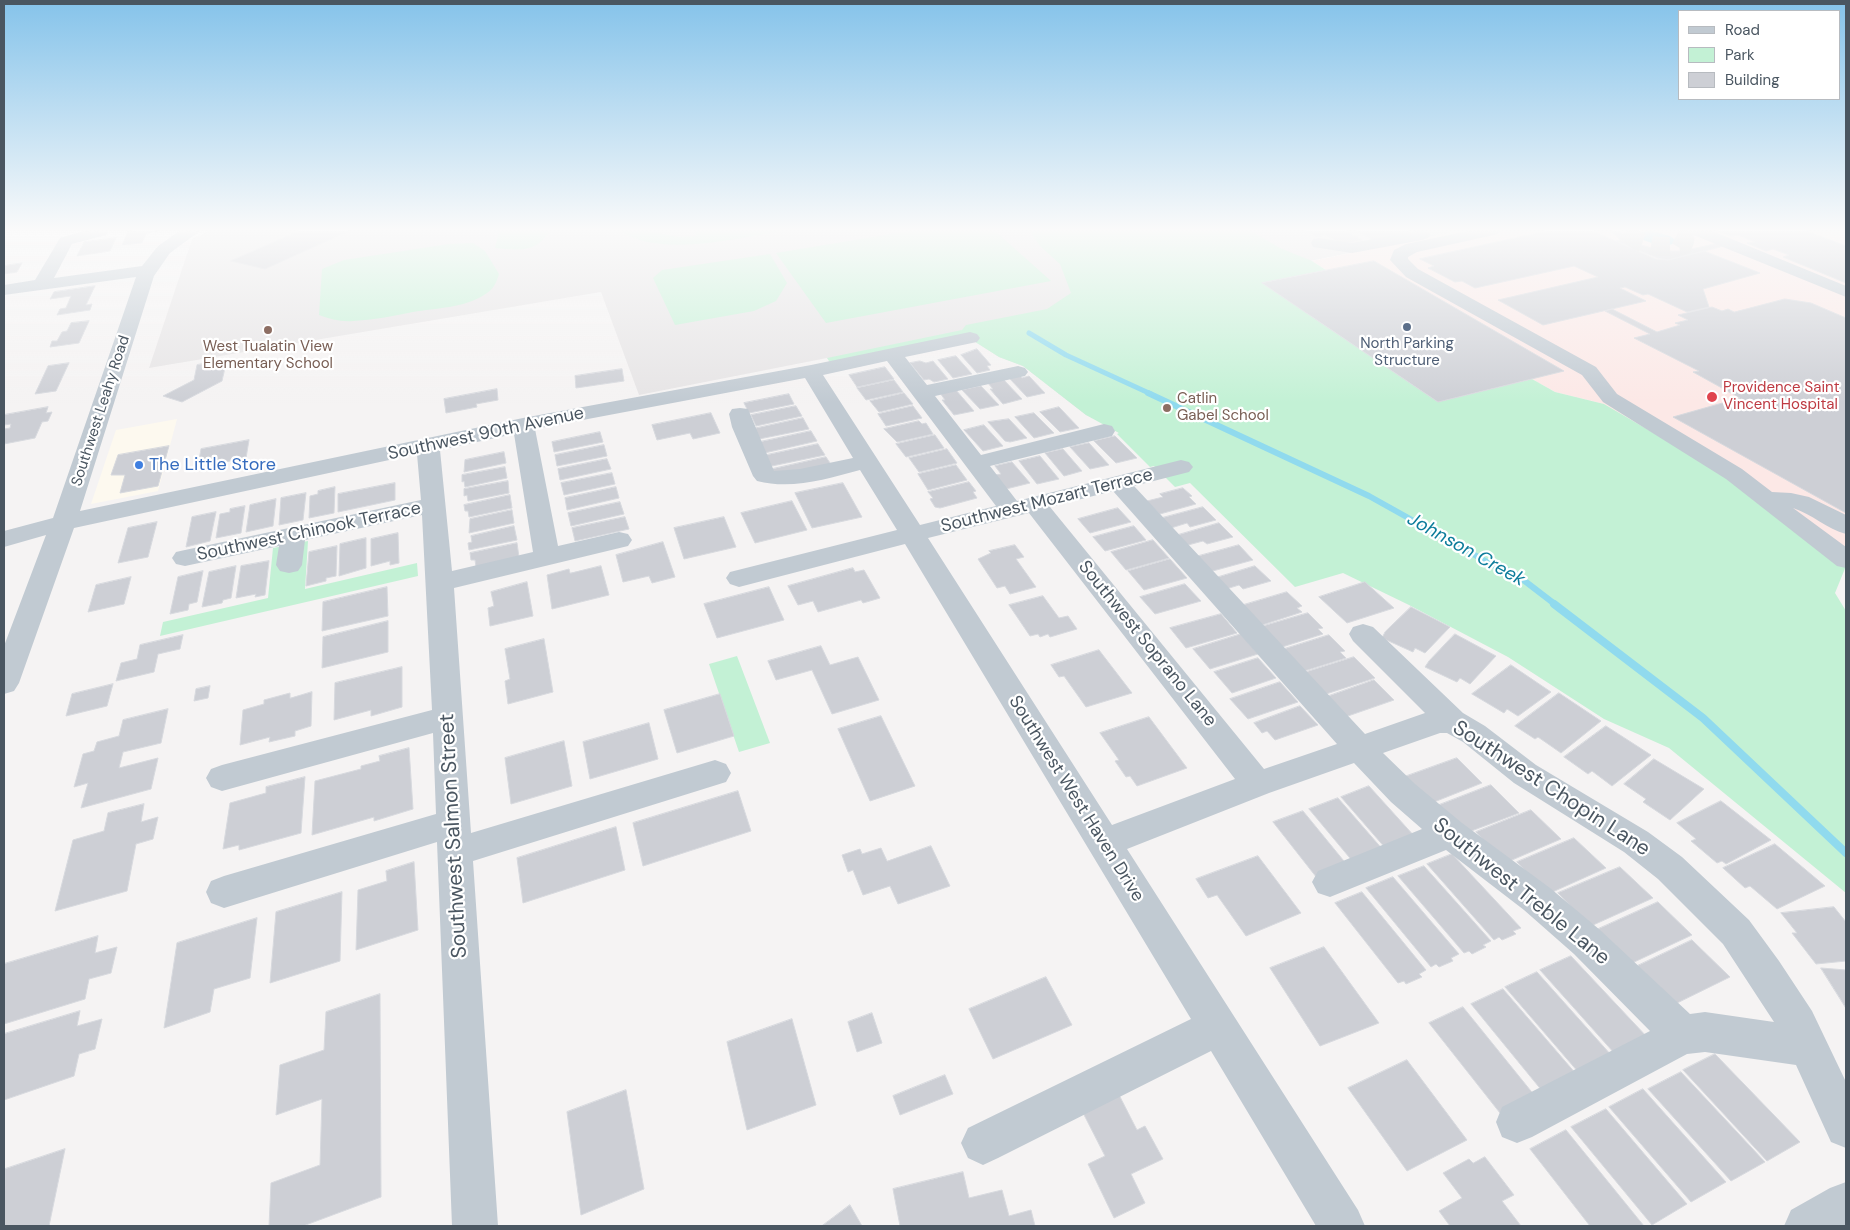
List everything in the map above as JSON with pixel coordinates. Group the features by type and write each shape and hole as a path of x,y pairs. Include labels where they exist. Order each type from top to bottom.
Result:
{"street":[{"name":"Southwest Leahy Road","path":"4,683 94,434 142,288"},
{"path":"1440,288 1589,371 1598,379 1605,393 1610,398 1705,456 1768,499 1846,560"},
{"name":"Southwest 90th Avenue","path":"4,539 62,523 523,425 811,371 970,338"},
{"name":"Southwest Soprano Lane","path":"892,354 975,462 1023,507 1258,784"},
{"name":"Southwest West Haven Drive","path":"811,371 1342,1226"},
{"path":"921,393 1018,372"},
{"path":"740,414 743,427 765,476 769,478 786,479 867,461"},
{"path":"523,425 548,557"},
{"path":"975,462 1104,431"},
{"name":"Southwest Salmon Street","path":"428,446 440,583 475,1226"},
{"name":"Southwest Mozart Terrace","path":"738,578 1181,467"},
{"name":"Southwest Treble Lane","path":"1118,483 1403,794 1587,942 1683,1035"},
{"path":"1768,499 1788,498 1803,501 1846,526"},
{"name":"Southwest Chinook Terrace","path":"185,558 434,505"},
{"path":"289,565 293,535"},
{"path":"440,583 619,540"},
{"path":"1363,634 1452,722"},
{"path":"222,778 448,717"},
{"name":"Southwest Chopin Lane","path":"1104,843 1258,784 1359,748 1432,723 1440,721 1452,722 1474,734 1525,774 1636,842 1670,868 1736,932 1766,974 1798,1025 1846,1128"},
{"path":"224,892 454,838 715,773"},
{"path":"1330,882 1450,833"},
{"path":"983,1143 1218,1026"},
{"path":"1517,1122 1683,1035 1705,1032 1808,1047"},
{"path":"1807,1226 1846,1204"}],"shaded area":[{"path":"176,288 1177,288 1125,299 1134,443 1107,425 1086,415 1023,366 999,357 969,338 832,365 827,358 639,395 601,292 149,368"},
{"name":"Providence Saint Vincent Hospital","path":"1270,288 1846,288 1846,566 1734,480 1604,404 1555,392 1532,379 1438,402"},
{"path":"177,419 158,491 91,504 116,430"}],"green space":[{"path":"321,288 492,288 468,303 383,318 340,321 319,315"},
{"path":"658,288 784,288 776,301 754,311 675,325"},
{"path":"801,288 1011,288 826,323"},
{"path":"1069,288 1271,288 1438,402 1532,379 1555,392 1604,404 1734,480 1846,566 1835,593 1846,611 1846,893 1669,748 1604,719 1508,657 1343,573 1295,587 1190,483 1175,487 1154,466 1150,467 1117,434 1119,433 1086,415 1023,366 999,357 969,338 832,365 827,358 962,330 966,325 1047,309 1071,293"},
{"path":"308,541 305,589 417,563 418,576 160,636 163,622 268,598 273,548"},
{"path":"737,656 770,743 739,752 709,664"}],"building":[{"path":"94,288 86,305 92,304 90,310 57,315 60,309 66,308 71,296 50,299 54,292"},
{"name":"North Parking Structure","path":"1270,288 1421,288 1564,371 1438,402"},
{"path":"1548,288 1621,288 1646,301 1543,325 1498,300"},
{"path":"1628,288 1705,288 1703,289 1709,307 1687,312 1648,294 1643,295"},
{"path":"1785,299 1811,303 1846,318 1846,513 1673,417 1740,398 1693,372 1699,371 1634,338 1650,334 1605,311 1612,309 1657,332 1680,325 1675,323 1688,320 1678,315 1712,307 1722,311 1728,309 1734,312"},
{"path":"89,321 79,343 50,347 52,341 57,341 62,332 67,331 71,323"},
{"path":"977,349 991,365 987,366 990,370 977,373 961,355"},
{"path":"956,356 972,374 953,378 938,360"},
{"path":"227,359 222,381 182,402 163,396 194,380 197,365"},
{"path":"920,361 926,363 933,361 948,379 934,382 929,379 924,380 910,363"},
{"path":"69,363 56,391 35,394 48,366"},
{"path":"885,367 894,379 857,387 849,375"},
{"path":"622,369 624,381 576,388 575,376"},
{"path":"1020,376 1022,378 1029,376 1045,393 1027,397 1009,378"},
{"path":"1003,379 1022,399 1003,404 990,389 993,389 987,382"},
{"path":"894,380 903,392 866,400 857,388"},
{"path":"981,386 999,405 980,409 962,390"},
{"path":"497,389 498,400 476,404 477,407 446,413 444,399"},
{"path":"956,390 974,411 954,415 942,400 945,400 940,393"},
{"path":"904,393 913,404 879,412 870,401"},
{"path":"789,394 794,404 749,413 744,403"},
{"path":"796,406 802,416 756,426 751,415"},
{"path":"913,406 922,418 886,426 878,414"},
{"path":"48,407 46,413 52,412 48,421 42,422 35,438 4,444 4,429 10,428 11,424 4,425 4,415"},
{"path":"1059,407 1079,428 1060,432 1040,412"},
{"path":"711,413 720,433 693,439 690,433 657,440 652,425"},
{"path":"1034,413 1054,433 1034,438 1015,417"},
{"path":"803,418 809,429 754,440 748,430"},
{"path":"1009,419 1027,438 1010,442 1005,441 988,422"},
{"path":"919,421 922,424 926,423 933,434 897,442 884,429"},
{"path":"984,425 1003,446 983,451 964,430"},
{"path":"811,431 817,441 760,454 755,443"},
{"path":"600,432 603,442 554,452 552,442"},
{"path":"935,435 944,448 906,457 896,444"},
{"path":"1115,436 1137,458 1116,463 1094,441"},
{"path":"249,440 246,458 209,465 210,458 199,460 201,449"},
{"path":"1089,443 1109,465 1090,469 1070,447"},
{"path":"818,444 825,455 767,467 762,456"},
{"path":"604,445 607,456 557,466 555,455"},
{"name":"The Little Store","path":"169,446 158,486 120,493 125,475 111,475 118,455"},
{"path":"947,449 957,463 919,472 909,458"},
{"path":"1063,449 1082,471 1064,476 1045,453"},
{"path":"504,452 506,463 464,472 465,460"},
{"path":"1040,456 1059,479 1037,484 1019,461"},
{"path":"826,457 832,466 770,474 768,470"},
{"path":"607,459 611,469 560,480 558,469"},
{"path":"1012,462 1030,483 1006,489 995,475 1001,474 995,466"},
{"path":"956,465 967,480 928,490 918,474"},
{"path":"505,467 507,478 465,487 464,481 462,482 462,475"},
{"path":"612,473 615,484 564,495 561,483"},
{"path":"508,481 509,493 468,501 467,495 464,496 464,489"},
{"path":"969,482 976,491 973,492 977,498 940,508 935,507 930,499 933,498 928,492"},
{"path":"395,483 395,500 338,512 338,494"},
{"path":"843,483 862,517 812,528 795,493"},
{"path":"335,487 334,513 309,518 310,496 318,494 318,491"},
{"path":"616,487 619,498 567,510 565,498"},
{"path":"1183,488 1192,496 1189,497 1196,504 1160,514 1147,501 1163,497 1160,494"},
{"path":"306,493 303,520 279,525 281,498"},
{"path":"510,495 512,508 469,517 468,511 465,511 464,505"},
{"path":"276,499 273,526 246,532 250,505"},
{"path":"792,501 807,530 755,543 741,513"},
{"path":"620,502 624,514 571,526 568,513"},
{"path":"245,506 241,533 216,538 220,514 230,512 230,509"},
{"path":"1203,507 1216,520 1190,527 1187,523 1171,528 1162,518"},
{"path":"1118,508 1131,522 1090,533 1078,519"},
{"path":"512,510 514,523 469,533 470,519"},
{"path":"216,512 210,541 186,547 192,517"},
{"path":"625,517 629,529 575,541 572,528"},
{"path":"724,517 736,547 684,559 674,528"},
{"path":"157,522 148,557 118,563 128,528"},
{"path":"1219,523 1233,537 1207,544 1203,541 1188,545 1178,535"},
{"path":"514,526 517,540 469,550 468,543 472,542 471,536"},
{"path":"1134,526 1146,540 1105,551 1093,537"},
{"path":"398,533 399,563 390,565 390,561 371,566 371,539"},
{"path":"366,538 366,568 339,576 340,544"},
{"path":"1153,540 1169,558 1126,570 1111,552"},
{"path":"663,542 675,577 652,583 649,576 623,582 616,555"},
{"path":"517,543 519,557 476,567 475,560 471,560 470,553"},
{"path":"1015,545 1024,557 1016,559 1036,587 1010,594 1005,586 997,588 978,559 991,553 989,551"},
{"path":"1239,545 1253,560 1209,572 1195,557"},
{"path":"337,546 336,576 326,578 326,581 306,586 309,552"},
{"path":"1170,559 1187,578 1144,590 1128,571"},
{"path":"269,561 265,595 255,597 256,594 236,598 241,566"},
{"path":"236,566 231,598 223,600 222,603 202,607 209,572"},
{"path":"601,566 609,595 552,609 547,575 569,569 570,573"},
{"path":"1255,566 1271,581 1243,589 1239,585 1223,590 1212,579"},
{"path":"853,568 855,572 864,570 880,598 863,603 861,600 818,612 813,601 798,605 788,586"},
{"path":"203,571 197,602 189,604 188,610 170,614 178,577"},
{"path":"131,577 124,604 88,612 96,585"},
{"path":"527,582 533,616 490,626 488,608 494,606 491,592"},
{"path":"1365,582 1394,608 1347,623 1319,597"},
{"path":"1185,584 1201,601 1155,614 1140,597"},
{"path":"387,587 388,616 322,631 323,602"},
{"path":"769,587 784,620 717,638 704,604"},
{"path":"1287,592 1302,606 1297,608 1302,612 1259,626 1240,606"},
{"path":"1043,596 1059,618 1068,616 1077,629 1050,637 1048,634 1040,637 1038,634 1030,636 1009,605"},
{"path":"1411,607 1450,627 1425,653 1415,648 1413,652 1382,638 1385,632"},
{"path":"1308,613 1323,628 1318,629 1323,634 1279,648 1260,627"},
{"path":"1221,614 1237,633 1186,648 1170,628"},
{"path":"388,621 388,652 322,668 323,637"},
{"path":"1241,634 1258,654 1210,669 1193,649"},
{"path":"1455,634 1496,656 1470,684 1460,678 1457,682 1425,667"},
{"path":"183,635 180,649 158,654 154,672 116,681 121,663 137,659 140,645"},
{"path":"1329,635 1345,651 1340,652 1346,658 1301,672 1281,650"},
{"path":"544,639 553,692 508,704 505,681 510,679 505,649"},
{"path":"821,646 830,665 858,657 879,700 832,714 812,670 776,680 768,661"},
{"path":"1099,650 1132,693 1086,707 1064,676 1059,677 1051,665"},
{"path":"1354,657 1375,678 1323,695 1303,673"},
{"path":"1258,658 1276,678 1232,693 1214,672"},
{"path":"1511,665 1551,692 1518,716 1507,709 1504,713 1472,694"},
{"path":"402,667 402,707 371,716 371,710 334,720 335,683"},
{"path":"1374,680 1394,700 1345,717 1326,697"},
{"path":"1280,682 1298,702 1248,719 1230,699"},
{"path":"113,684 107,706 66,716 72,694"},
{"path":"210,686 208,698 194,701 196,689"},
{"path":"312,692 311,726 295,731 295,736 269,742 270,737 240,745 243,710 264,704 264,700 290,693 290,698"},
{"path":"1559,693 1601,721 1561,753 1538,737 1535,739 1515,726"},
{"path":"720,694 734,736 677,753 664,710"},
{"path":"1300,706 1318,725 1275,740 1267,731 1262,733 1254,723"},
{"path":"168,709 161,743 123,752 119,768 158,758 151,789 81,808 88,783 74,787 83,754 94,751 97,742 119,736 123,720"},
{"path":"881,716 915,786 870,801 838,729"},
{"path":"1149,717 1187,768 1137,786 1130,776 1126,777 1115,761 1119,760 1100,733"},
{"path":"649,723 658,759 590,779 583,742"},
{"path":"1606,726 1651,755 1612,786 1592,771 1588,774 1564,757"},
{"path":"564,741 572,786 511,804 505,758"},
{"path":"409,748 413,809 374,821 374,817 312,835 315,781 361,769 361,766 380,761 379,756"},
{"path":"1457,758 1482,783 1429,804 1404,777"},
{"path":"1654,759 1704,789 1670,820 1643,802 1646,799 1624,784"},
{"path":"305,777 301,833 239,850 239,845 223,849 230,803 266,793 266,787"},
{"path":"1491,785 1519,813 1466,833 1439,805"},
{"path":"1369,786 1416,838 1387,850 1341,797"},
{"path":"738,791 751,831 643,866 633,823"},
{"path":"1338,798 1384,851 1354,863 1309,809"},
{"path":"1721,801 1771,840 1726,864 1722,861 1717,863 1691,841 1696,839 1677,823"},
{"path":"144,804 141,822 158,817 153,839 136,844 127,891 55,911 73,840 104,831 108,813"},
{"path":"1531,810 1561,839 1505,863 1476,832"},
{"path":"1303,811 1348,866 1317,878 1273,822"},
{"path":"616,827 625,870 523,903 517,858"},
{"path":"1574,838 1606,868 1548,894 1517,862"},
{"path":"1775,844 1825,886 1777,909 1750,886 1745,888 1723,868"},
{"path":"931,846 950,886 898,904 890,886 863,895 853,870 848,872 842,855 860,849 862,854 881,848 887,861"},
{"path":"1452,854 1521,928 1513,931 1516,934 1502,940 1499,937 1494,940 1427,864"},
{"path":"1258,856 1301,913 1246,936 1217,895 1208,898 1196,879"},
{"path":"414,862 418,930 356,950 358,890 387,881 386,871"},
{"path":"1424,866 1491,941 1483,945 1486,947 1472,954 1469,951 1464,953 1398,876"},
{"path":"1620,867 1653,898 1591,926 1558,893"},
{"path":"1393,877 1459,954 1451,958 1453,961 1439,967 1436,964 1431,967 1366,888"},
{"path":"342,892 340,961 270,983 276,912"},
{"path":"1362,892 1426,970 1419,974 1422,977 1406,984 1404,981 1398,983 1335,903"},
{"path":"1658,902 1692,935 1630,964 1596,930"},
{"path":"1834,907 1846,922 1846,961 1816,964 1792,933 1797,933 1781,913"},
{"path":"257,918 250,978 214,989 210,1012 164,1028 177,943"},
{"path":"98,936 95,953 117,947 111,973 89,979 85,999 4,1024 4,964"},
{"path":"1692,940 1730,977 1671,1006 1633,968"},
{"path":"1324,947 1379,1023 1320,1046 1270,968"},
{"path":"1571,956 1648,1038 1615,1054 1540,970"},
{"path":"1821,968 1846,970 1846,1008"},
{"path":"1537,972 1612,1056 1579,1073 1505,987"},
{"path":"1046,977 1072,1025 993,1059 969,1009"},
{"path":"1503,989 1577,1075 1543,1092 1471,1004"},
{"path":"380,994 381,1197 303,1226 269,1226 271,1183 320,1165 322,1099 276,1115 280,1065 324,1050 326,1012"},
{"path":"1463,1007 1535,1096 1500,1113 1429,1023"},
{"path":"80,1011 77,1026 102,1019 95,1049 79,1054 74,1076 4,1100 4,1034"},
{"path":"872,1013 882,1043 857,1052 848,1022"},
{"path":"792,1019 816,1105 747,1130 727,1042"},
{"path":"1715,1054 1800,1142 1767,1161 1683,1070"},
{"path":"1407,1060 1467,1140 1407,1171 1348,1088"},
{"path":"1681,1072 1765,1162 1731,1181 1648,1089"},
{"path":"945,1075 953,1094 900,1115 893,1096"},
{"path":"1116,1089 1137,1130 1145,1126 1163,1159 1131,1174 1145,1203 1114,1218 1088,1164 1105,1156 1079,1105"},
{"path":"1643,1089 1726,1182 1691,1202 1609,1107"},
{"path":"626,1090 644,1189 581,1215 567,1112"},
{"path":"1606,1109 1687,1204 1652,1225 1571,1127"},
{"path":"1566,1130 1644,1226 1590,1226 1530,1149"},
{"path":"65,1149 49,1226 4,1226 5,1169"},
{"path":"1485,1157 1514,1195 1502,1201 1521,1226 1450,1226 1439,1211 1462,1198 1443,1173 1469,1159 1473,1163"},
{"path":"963,1172 969,1198 1002,1190 1009,1216 1031,1210 1035,1226 900,1226 893,1189"},
{"path":"850,1205 862,1226 822,1226"}],"waterway":[{"name":"Johnson Creek","path":"1029,333 1066,355 1151,394"},
{"name":"Johnson Creek","path":"1148,393 1369,496 1498,568 1513,572 1556,605"},
{"name":"Johnson Creek","path":"1554,604 1703,718 1846,853"}],"place":[{"name":"North Parking Structure","path":"1407,327"},
{"name":"West Tualatin View Elementary School","path":"268,330"},
{"name":"Providence Saint Vincent Hospital","path":"1712,397"},
{"name":"Catlin Gabel School","path":"1167,408"},
{"name":"The Little Store","path":"139,465"}]}
